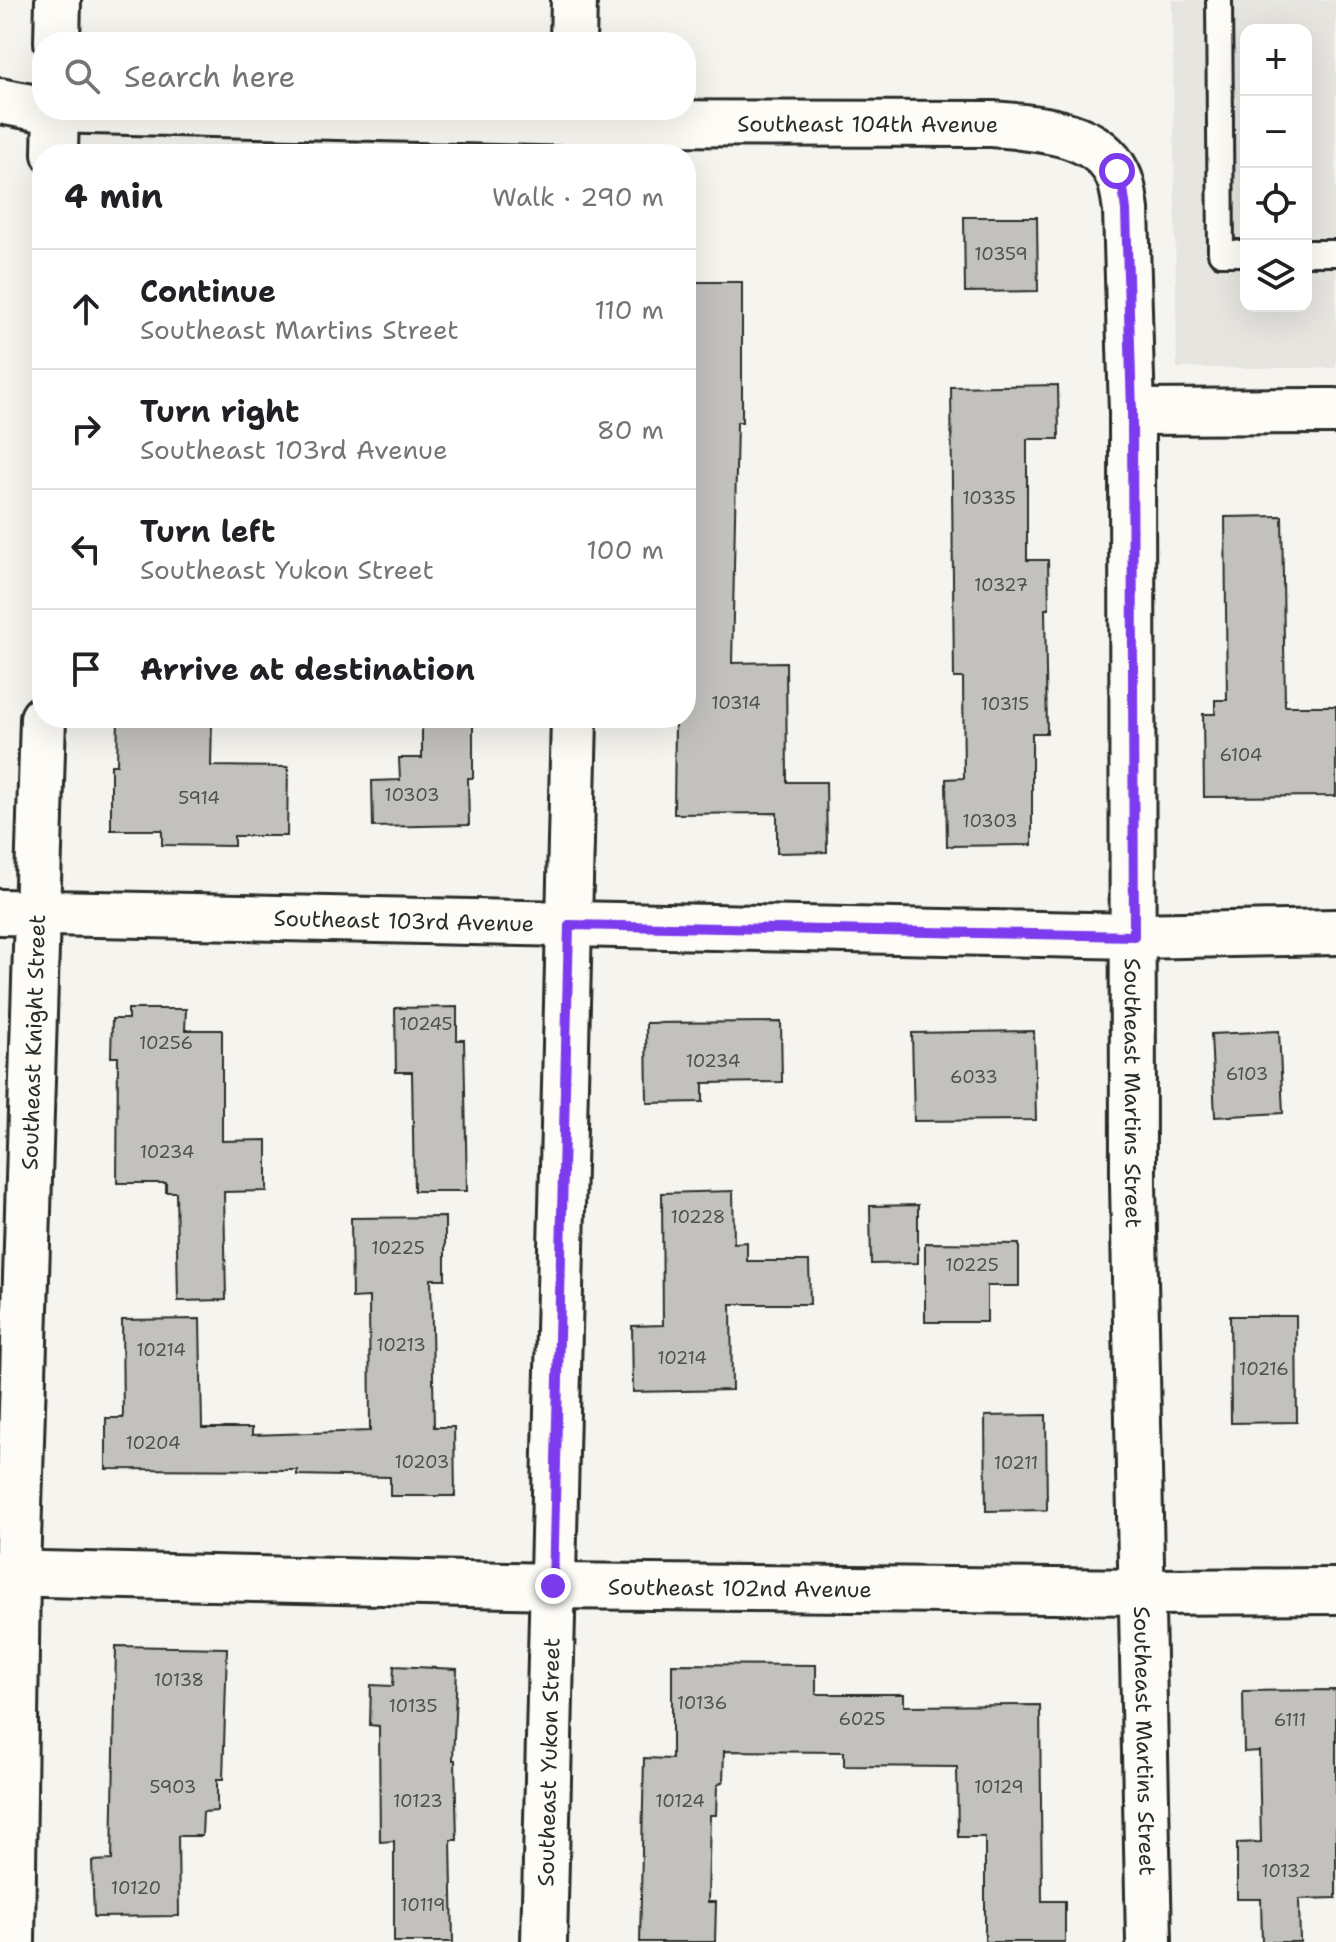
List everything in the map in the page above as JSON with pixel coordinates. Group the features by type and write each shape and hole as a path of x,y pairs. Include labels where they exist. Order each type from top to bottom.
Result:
{"street":[{"path":"57,32 58,0"},
{"path":"573,32 574,0"},
{"name":"Southeast 104th Avenue","path":"0,101 32,112"},
{"name":"Southeast 104th Avenue","path":"104,120 580,129 993,124 1035,128 1078,139 1104,156"},
{"name":"Southeast Martins Street","path":"1104,156 1117,171 1126,210 1132,412 1133,1184 1149,1942"},
{"path":"1132,412 1336,411"},
{"name":"Southeast Knight Street","path":"12,1942 8,1573 19,913 42,728"},
{"name":"Southeast Yukon Street","path":"544,1942 574,728"},
{"name":"Southeast 103rd Avenue","path":"19,913 1134,936 1336,932"},
{"name":"Southeast 102nd Avenue","path":"8,1573 553,1586 1336,1591"}],"lane":[{"path":"1219,0 1221,253 1240,253"},
{"path":"1312,253 1336,253"}],"shaded area":[{"path":"1172,0 1336,0 1336,368 1177,368"}],"building":[{"path":"964,217 1037,217 1038,291 965,292"},
{"path":"696,282 742,282 742,422 737,422 732,663 786,662 787,782 826,782 827,852 777,853 777,813 674,814 675,728 696,728"},
{"path":"1058,385 1059,439 1027,439 1027,560 1048,560 1049,609 1045,609 1047,733 1032,733 1032,845 947,846 946,779 964,778 963,678 954,678 951,387"},
{"path":"1282,516 1285,706 1336,706 1336,796 1204,797 1203,714 1215,714 1215,700 1227,700 1225,517"},
{"path":"118,728 212,728 211,766 288,767 287,836 234,836 234,846 162,845 162,830 111,830 111,765 117,765"},
{"path":"422,728 473,728 473,778 468,778 469,825 373,827 372,781 400,780 399,758 422,758"},
{"path":"457,1007 457,1040 464,1040 467,1191 414,1191 412,1072 396,1072 395,1008"},
{"path":"128,1009 186,1009 185,1030 222,1030 222,1141 267,1140 267,1191 224,1192 226,1300 178,1301 176,1192 166,1192 166,1183 117,1183 118,1057 111,1057 112,1019 128,1019"},
{"path":"781,1022 782,1082 703,1083 703,1102 647,1103 646,1023"},
{"path":"1034,1031 1036,1120 914,1121 912,1033"},
{"path":"1279,1031 1283,1113 1215,1117 1211,1034"},
{"path":"733,1191 734,1243 747,1242 747,1261 809,1261 810,1304 731,1304 732,1390 633,1392 632,1326 663,1325 662,1193"},
{"path":"918,1205 918,1263 871,1264 870,1206"},
{"path":"445,1217 445,1279 431,1279 434,1427 454,1427 455,1496 390,1496 390,1477 297,1475 297,1470 106,1469 106,1418 123,1418 122,1320 200,1319 202,1428 252,1428 252,1435 370,1431 369,1297 352,1298 351,1218"},
{"path":"925,1243 1019,1244 1019,1286 987,1286 987,1322 925,1322"},
{"path":"1230,1316 1296,1316 1297,1422 1231,1423"},
{"path":"1046,1415 1047,1510 986,1511 985,1416"},
{"path":"116,1646 227,1648 223,1779 217,1779 217,1811 203,1812 202,1836 178,1836 179,1916 94,1917 92,1861 112,1860"},
{"path":"672,1664 816,1665 816,1694 904,1694 904,1706 1040,1705 1042,1901 1065,1901 1065,1942 985,1942 985,1837 958,1837 957,1767 844,1766 844,1752 724,1751 723,1781 717,1786 716,1815 710,1815 708,1902 716,1902 715,1942 640,1942 644,1758 672,1759"},
{"path":"394,1666 457,1669 453,1760 457,1840 451,1840 453,1942 394,1942 394,1841 380,1842 379,1726 370,1725 371,1685 393,1686"},
{"path":"1336,1690 1336,1898 1299,1899 1300,1942 1262,1942 1261,1899 1237,1899 1237,1843 1261,1842 1259,1751 1244,1752 1243,1691"}],"route":[{"path":"553,1586 569,925 1134,936 1132,412 1126,210 1117,171"}]}
